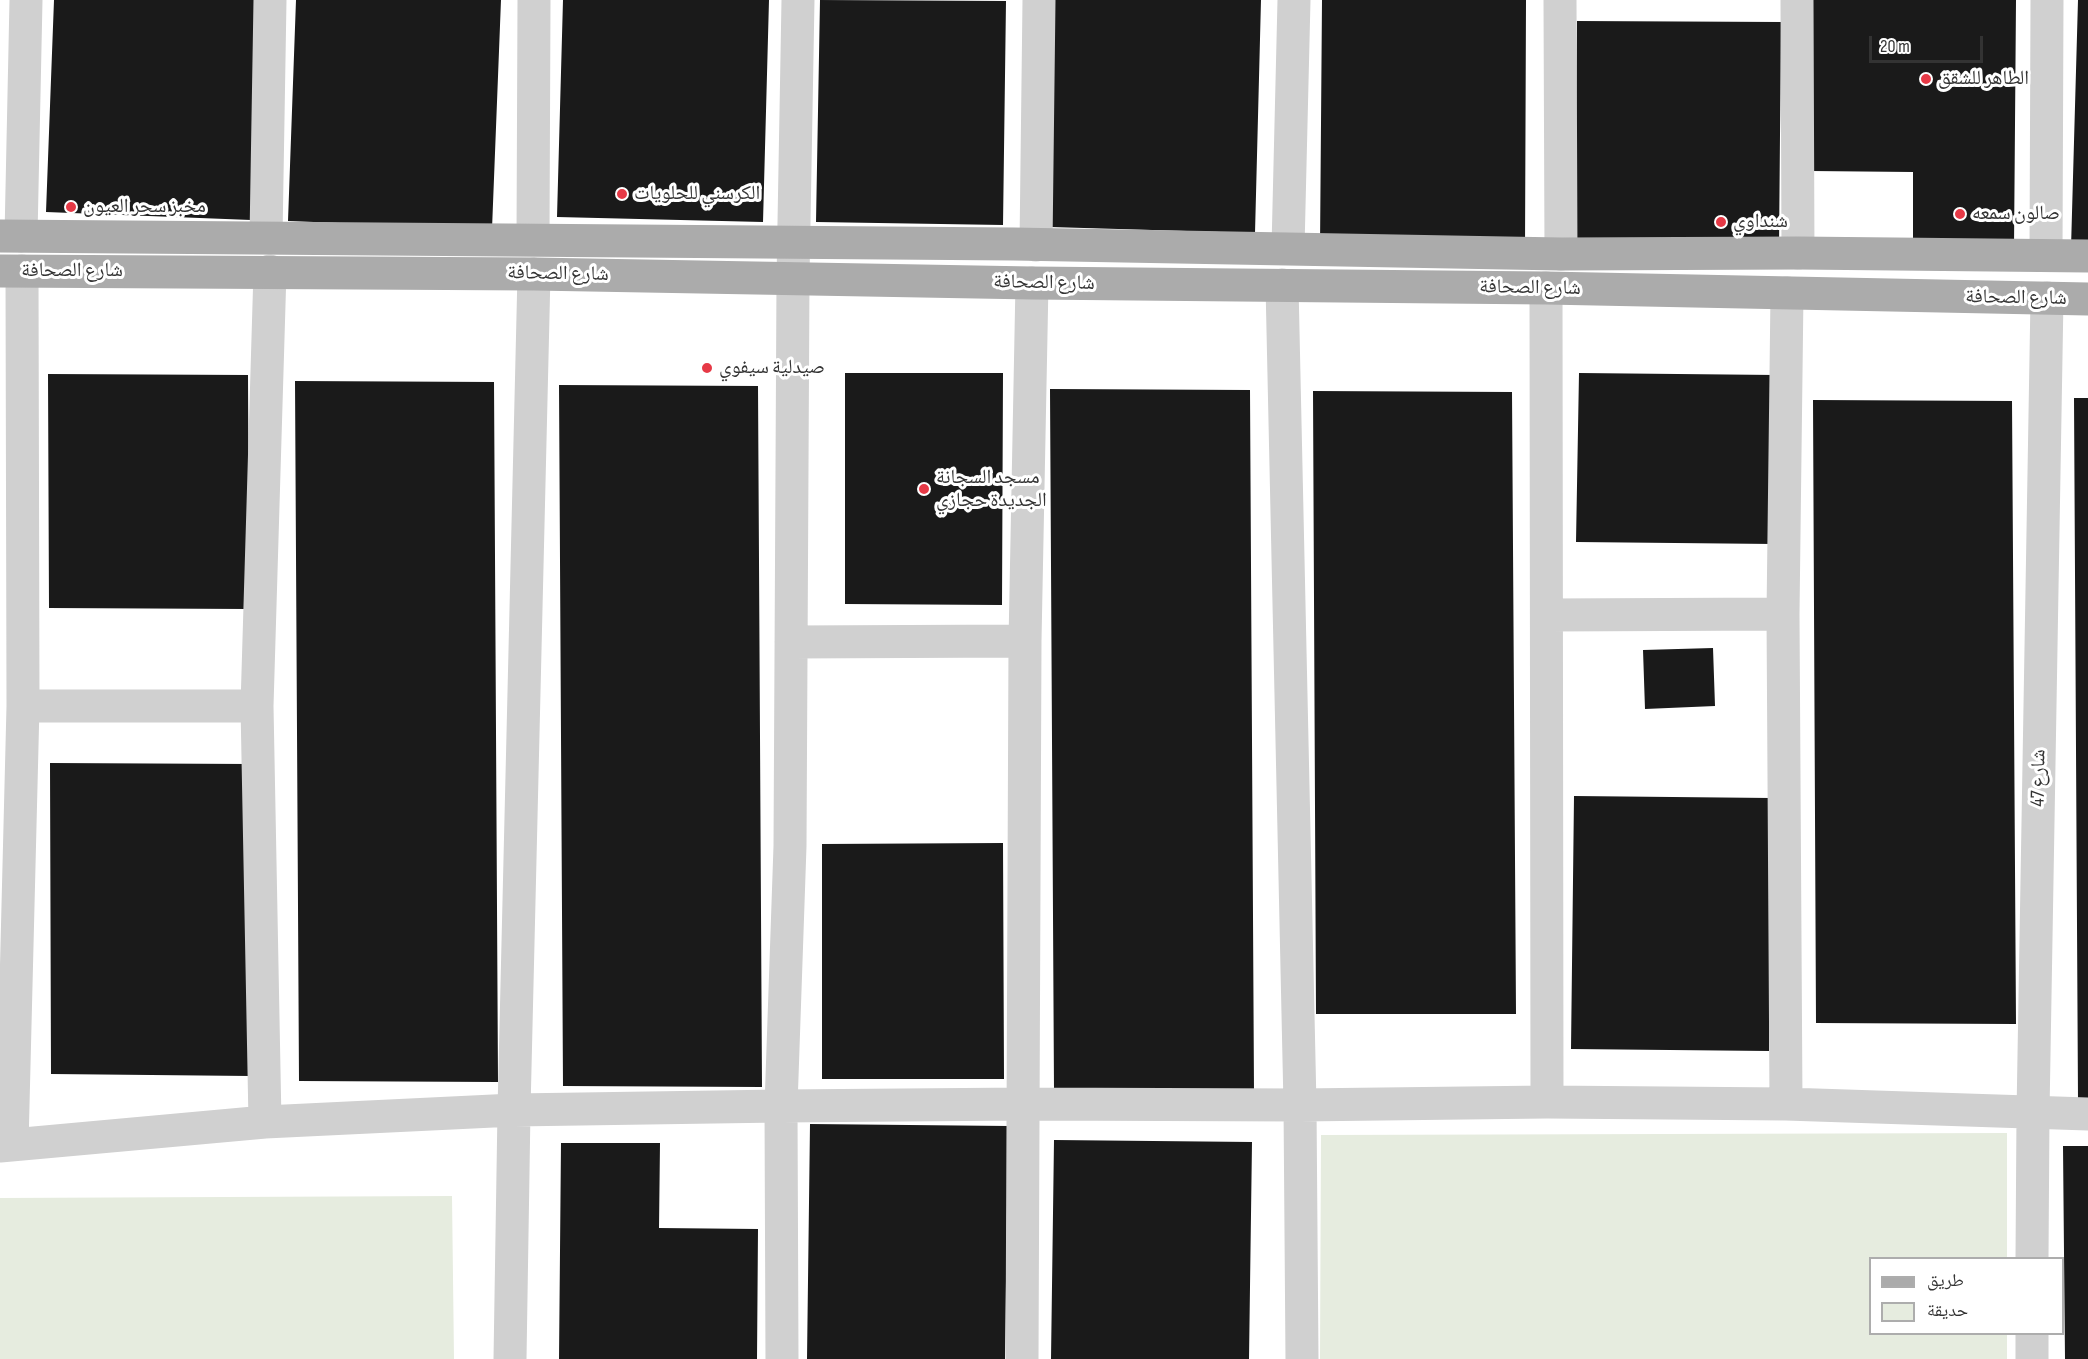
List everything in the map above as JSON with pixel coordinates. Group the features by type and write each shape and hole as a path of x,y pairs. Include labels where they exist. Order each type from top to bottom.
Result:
{"main road":[{"name":"شارع الصحافة","path":"11,236 533,239 1288,248 1561,254 1798,253 2088,256"},
{"name":"شارع الصحافة","path":"11,271 534,274 1032,283 1546,288 2088,299"}],"street":[{"path":"11,236 26,0"},
{"path":"266,237 270,0"},
{"path":"533,239 534,0"},
{"path":"782,1359 781,1106 790,846 798,0"},
{"path":"1036,245 1039,0"},
{"path":"1288,248 1294,0"},
{"path":"1560,0 1561,254"},
{"path":"1797,0 1798,253"},
{"path":"2046,255 2047,0"},
{"path":"11,271 23,706 6,1145 265,1122 514,1110 781,1106 1025,1104 1300,1106 1547,1102 1786,1104 2088,1114"},
{"path":"265,1122 257,706 270,271"},
{"path":"510,1359 534,274"},
{"path":"1022,1359 1025,1104 1025,641 1032,283"},
{"path":"1282,285 1300,1106 1302,1359"},
{"path":"1546,288 1547,1102"},
{"path":"1786,1104 1783,614 1787,293"},
{"name":"شارع 47","path":"2032,1257 2047,298"},
{"path":"1548,615 1783,614"},
{"path":"791,642 1025,641"},
{"path":"23,706 257,706"},
{"path":"2032,1335 2032,1359"}],"green space":[{"path":"2007,1133 2007,1257 1869,1257 1869,1335 2007,1335 2007,1359 1320,1359 1321,1135"},
{"path":"452,1196 454,1359 0,1359 0,1198"}],"building":[{"path":"54,0 259,0 251,220 46,212"},
{"path":"296,0 501,0 492,229 288,221"},
{"path":"563,0 769,0 763,222 557,217"},
{"path":"820,0 1006,1 1003,225 816,222"},
{"path":"1055,0 1261,0 1255,233 1050,227"},
{"path":"1322,0 1526,0 1525,248 1320,247"},
{"path":"1812,0 2016,0 2014,247 1913,247 1913,172 1811,171"},
{"path":"2078,0 2088,0 2088,248 2071,248"},
{"path":"1577,21 1781,22 1779,247 1575,247"},
{"name":"مسجد السجانة الجديدة حجازي","path":"845,373 1003,373 1002,605 845,604"},
{"path":"1579,373 1776,375 1774,544 1576,542"},
{"path":"48,374 248,375 249,609 49,608"},
{"path":"295,381 494,382 498,1082 299,1081"},
{"path":"559,385 758,386 762,1087 563,1086"},
{"path":"1050,389 1250,390 1254,1091 1054,1090"},
{"path":"1313,391 1512,392 1516,1014 1316,1014"},
{"path":"2074,398 2088,398 2088,1099 2078,1099"},
{"path":"1813,400 2012,401 2016,1024 1816,1023"},
{"path":"1713,648 1715,706 1645,709 1643,650"},
{"path":"50,763 250,764 251,1076 51,1074"},
{"path":"1574,796 1771,798 1769,1051 1571,1049"},
{"path":"1003,843 1004,1079 822,1079 822,844"},
{"path":"810,1124 1008,1126 1005,1359 807,1359"},
{"path":"1054,1140 1252,1142 1249,1359 1051,1359"},
{"path":"561,1143 660,1143 659,1228 758,1229 757,1359 559,1359"},
{"path":"2063,1146 2088,1146 2088,1359 2065,1359"}],"place":[{"name":"الطاهر للشقق","path":"1926,79"},
{"name":"الكرسني للحلويات","path":"622,194"},
{"name":"مخبز سحر العيون","path":"71,207"},
{"name":"صالون سمعه","path":"1960,214"},
{"name":"شنداوي","path":"1721,222"},
{"name":"صيدلية سيفوي","path":"707,368"},
{"name":"مسجد السجانة الجديدة حجازي","path":"924,489"}]}
